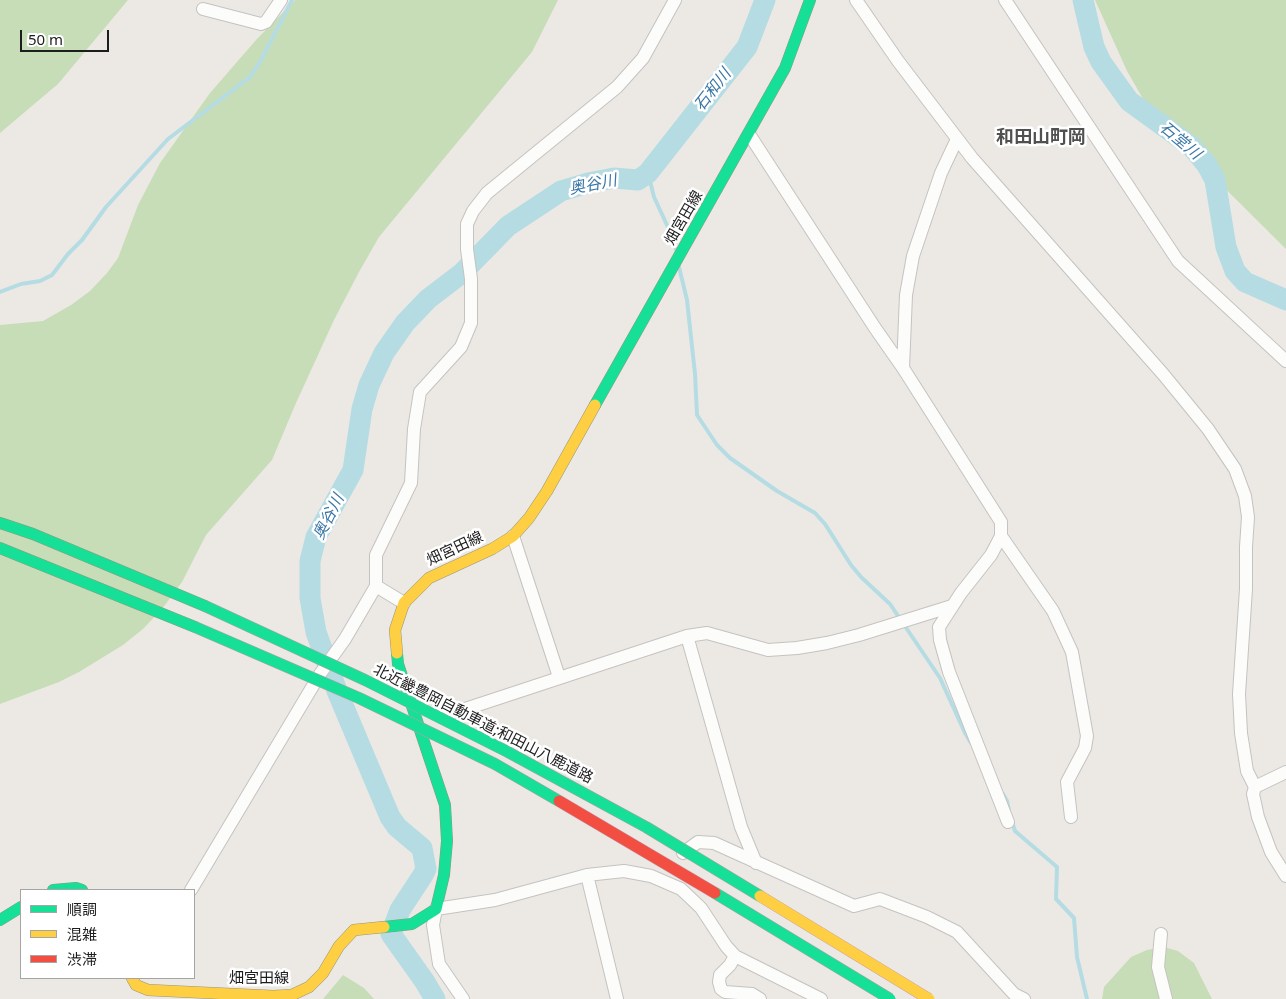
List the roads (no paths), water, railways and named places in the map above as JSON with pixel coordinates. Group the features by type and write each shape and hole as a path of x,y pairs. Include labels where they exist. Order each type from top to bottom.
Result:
{"main road":[{"name":"畑宮田線","path":"136,980 148,990 273,996 292,995 309,987 323,973 339,946 354,930 412,924 436,909 445,867 447,841 445,805 398,664 395,630 404,603 429,578 492,549 513,536 529,518 786,68 810,0"},
{"name":"北近畿豊岡自動車道;和田山八鹿道路","path":"0,523 34,534 205,606 365,680 506,751 646,827 929,999"},
{"name":"北近畿豊岡自動車道;和田山八鹿道路","path":"0,548 195,627 359,698 495,764 629,841 890,999"},
{"path":"64,889 79,889"},
{"path":"0,920 20,908"}],"street":[{"path":"203,9 262,24 266,22 281,0"},
{"path":"192,889 320,674 345,639 376,586 376,555 410,483 414,430 420,392 460,347 470,323 467,224 473,211 487,193 617,87 642,58 675,0"},
{"path":"856,0 898,61 972,158 1163,374 1208,430 1235,470 1245,496 1248,517 1240,694 1241,734 1247,771 1255,787 1253,794 1258,817 1271,852 1286,876"},
{"path":"1005,0 1178,261 1286,361"},
{"path":"750,134 1001,522 1001,536 991,555 938,627 948,672 1008,822"},
{"path":"903,368 906,295 913,256 941,173 957,139"},
{"path":"513,536 559,677"},
{"path":"1001,536 1053,611 1072,652 1087,736 1084,748 1067,782 1071,817"},
{"path":"376,586 404,603"},
{"path":"417,725 687,636 707,634 768,650 797,648 859,635 952,606"},
{"path":"687,636 741,827 756,863"},
{"path":"1255,787 1286,772"},
{"path":"651,876 698,842 714,843 854,906 880,898 927,917 957,932 1014,994 1024,999"},
{"path":"463,999 439,964 433,926 436,909 495,900 587,875 624,871 651,876 681,889 701,908 726,946 735,956 821,999"},
{"path":"587,875 617,999"},
{"path":"1161,934 1158,967 1166,999"},
{"path":"735,956 730,965 720,975 721,989 725,992 752,994 760,999"}],"waterway":[{"path":"0,292 21,284 40,281 52,275 68,254 82,240 106,207 168,139 250,77 260,62 292,0"},
{"name":"奥谷川","path":"435,999 391,934 400,910 426,869 422,848 397,827 390,817 337,691 316,632 310,598 310,561 316,537 353,470 362,409 369,385 384,353 405,323 428,299 462,273 508,226 561,191 614,178 638,180 648,173 747,47 765,0"},
{"name":"石堂川","path":"1083,0 1094,47 1101,62 1129,101 1191,146 1207,165 1215,180 1226,247 1235,271 1245,282 1286,300"},
{"path":"648,173 654,197 672,236 676,250"},
{"path":"679,267 687,300 695,374 697,415 717,445 730,458 777,491 815,513 825,524 851,565 890,604 940,678 971,743"},
{"path":"1003,794 1009,810"},
{"path":"1012,822 1015,831 1057,867 1056,899 1074,918 1077,957 1087,999"}],"district":[{"name":"和田山町岡","path":"1041,138"}],"water label":[{"name":"石和川","path":"713,90"}]}
